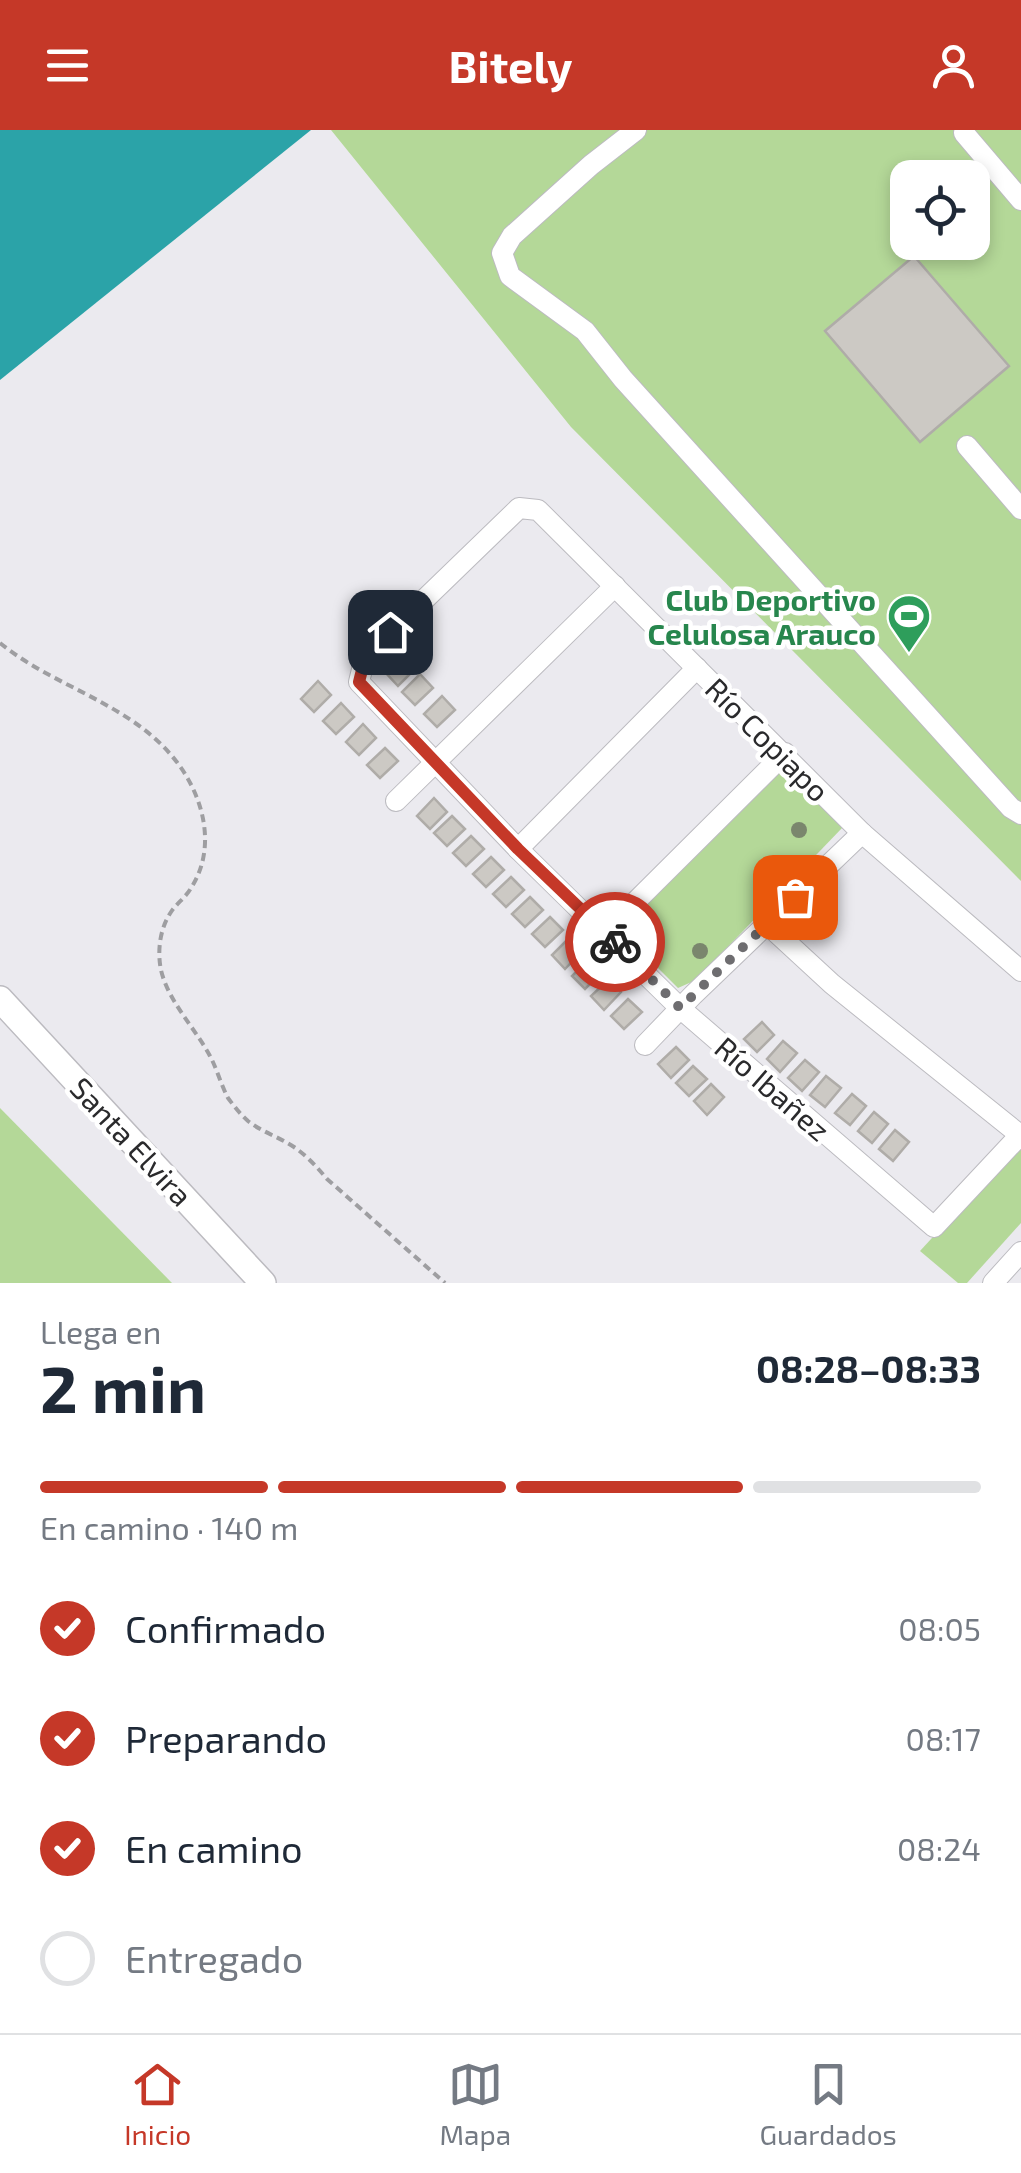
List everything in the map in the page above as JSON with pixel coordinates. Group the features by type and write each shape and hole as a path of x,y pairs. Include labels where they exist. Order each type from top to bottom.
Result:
{"main road":[{"name":"Santa Elvira","path":"0,999 264,1283"}],"street":[{"path":"636,130 512,236 502,253 510,276 584,331 676,438 1011,808 1021,814"},
{"path":"964,133 1021,200"},
{"path":"967,446 1021,509"},
{"name":"Río Copiapo","path":"359,682 365,658 519,508 538,510 862,832 1021,971"},
{"path":"396,801 614,586"},
{"path":"518,849 697,668"},
{"name":"Río Ibañez","path":"359,682 518,849 680,1008 934,1226 1020,1134"},
{"path":"605,932 784,753"},
{"path":"645,1044 862,832"},
{"path":"767,924 832,984 1020,1134"},
{"path":"994,1283 1021,1252"}],"path":[{"path":"0,643 32,667 120,713 155,739 178,763 201,811 206,844 199,873 184,899 172,910 161,938 160,966 169,990 210,1056 237,1110 312,1162 444,1283"}],"green space":[{"name":"Club Deportivo Celulosa Arauco","path":"331,130 1021,130 1021,881 571,427"},
{"path":"786,770 843,827 696,980 678,988 617,927 772,773"},
{"path":"0,1108 172,1283 0,1283"},
{"path":"1021,1141 1021,1223 967,1283 958,1283 920,1251"}],"water":[{"path":"0,130 311,130 0,380"}],"building":[{"path":"909,260 917,260 1009,366 920,442 825,331"},
{"path":"403,655 416,668 398,686 385,672"},
{"path":"420,674 433,688 415,705 402,692"},
{"path":"318,681 331,695 314,712 301,699"},
{"path":"442,696 455,710 437,727 424,714"},
{"path":"341,703 354,717 336,734 323,721"},
{"path":"363,724 376,738 359,755 346,742"},
{"path":"385,748 398,761 380,778 367,765"},
{"path":"434,798 447,812 430,829 417,816"},
{"path":"452,816 465,829 447,846 434,833"},
{"path":"471,836 484,849 466,866 453,853"},
{"path":"491,857 504,870 486,887 473,874"},
{"path":"511,877 524,890 506,907 493,894"},
{"path":"530,897 543,910 525,927 512,914"},
{"path":"550,917 563,930 545,947 532,934"},
{"path":"569,938 582,951 565,969 552,955"},
{"path":"589,959 602,972 585,989 572,976"},
{"path":"609,979 621,992 604,1010 591,996"},
{"path":"628,999 642,1012 624,1029 611,1016"},
{"path":"762,1022 774,1035 757,1052 744,1039"},
{"path":"783,1041 797,1053 780,1072 767,1059"},
{"path":"676,1047 689,1060 671,1078 658,1064"},
{"path":"805,1060 819,1072 802,1091 788,1078"},
{"path":"693,1066 707,1079 689,1096 676,1083"},
{"path":"826,1076 841,1088 825,1107 810,1095"},
{"path":"711,1084 724,1097 707,1115 694,1101"},
{"path":"852,1094 866,1106 850,1125 835,1113"},
{"path":"874,1112 888,1124 872,1143 858,1131"},
{"path":"895,1130 909,1142 893,1161 879,1149"}],"way so far":[{"path":"615,942 680,1008 795,897"}],"place":[{"name":"Club Deportivo Celulosa Arauco","path":"909,654"}],"route":[{"path":"390,632 365,658 359,682 518,849 615,942"}]}
